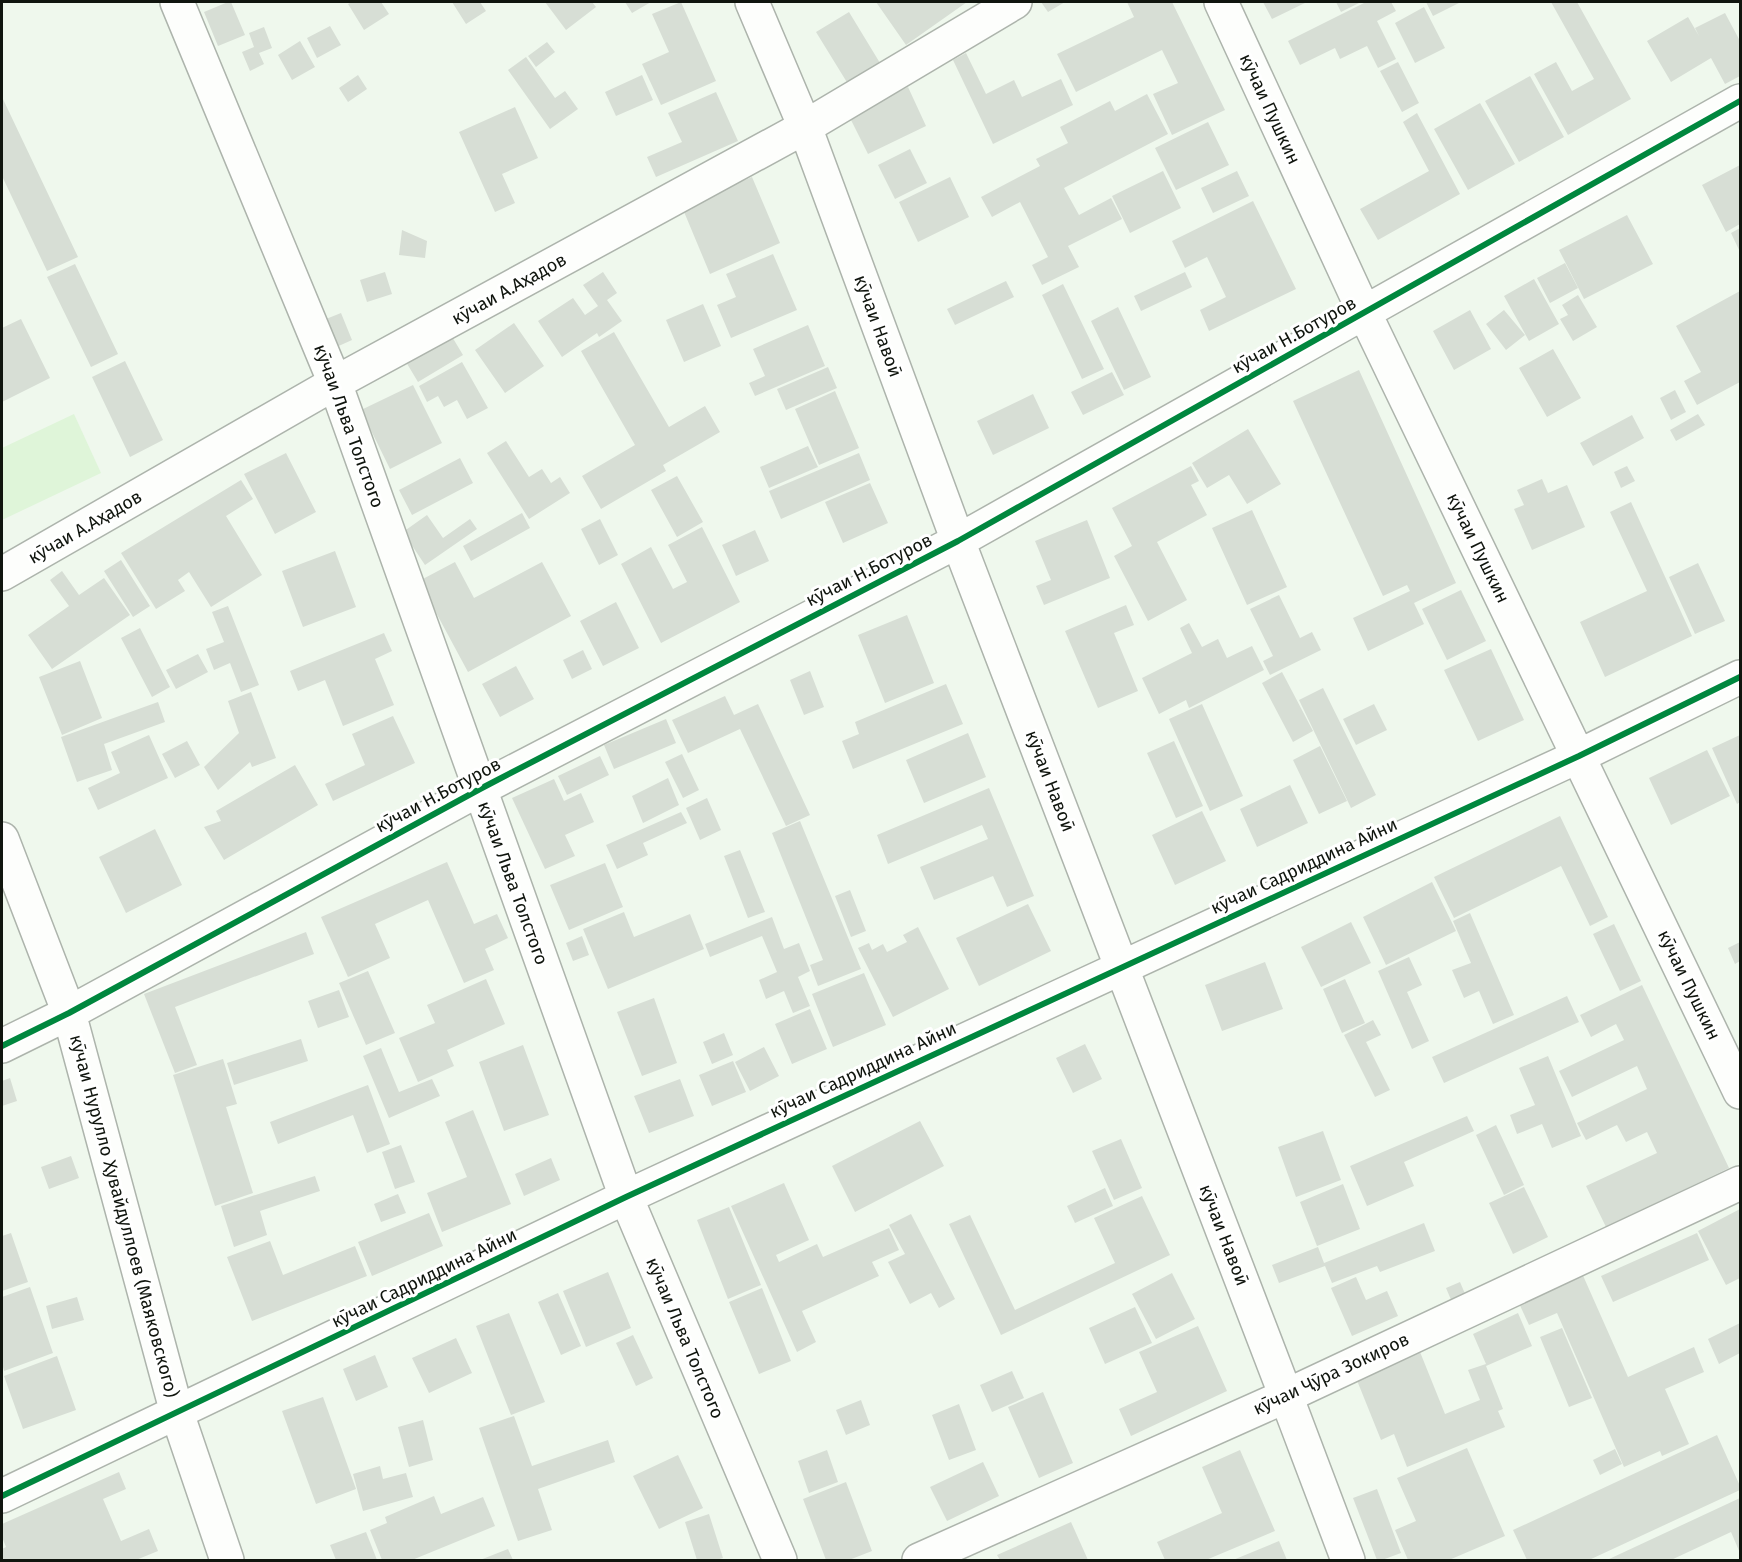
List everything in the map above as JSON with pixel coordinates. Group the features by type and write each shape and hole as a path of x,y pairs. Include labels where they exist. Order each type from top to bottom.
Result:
{"street":[{"name":"кӯчаи Льва Толстого","path":"177,2 335,383 626,1197 780,1560"},
{"name":"кӯчаи Навоӣ","path":"752,2 805,127 958,541 1348,1560"},
{"name":"кӯчаи А.Аҳадов","path":"2,574 335,383 805,127 1015,2"},
{"name":"кӯчаи Пушкин","path":"1221,2 1364,312 1740,1092"},
{"name":"кӯчаи Н.Ботуров","path":"2,1046 69,1013 480,789 958,541 1740,101"},
{"name":"кӯчаи Садриддина Айни","path":"2,1496 626,1197 1579,756 1740,677"},
{"name":"кӯчаи Нурулло Ҳувайдуллоев (Маяковского)","path":"2,839 69,1013 177,1413 227,1560"},
{"name":"кӯчаи Ҷӯра Зокиров","path":"919,1560 1286,1396 1740,1183"}],"green space":[{"path":"74,414 101,473 2,520 2,448"}],"building":[{"path":"231,2 245,35 218,46 204,12"},
{"path":"381,2 389,14 364,30 348,4"},
{"path":"452,2 480,2 486,11 466,24"},
{"path":"545,2 592,2 596,7 566,30"},
{"path":"625,2 651,2 632,13"},
{"path":"681,2 716,81 661,105 642,64 669,52 652,14"},
{"path":"876,2 967,2 906,45"},
{"path":"1041,2 1065,2 1048,12"},
{"path":"1127,2 1172,2 1225,110 1172,135 1153,94 1178,83 1162,50 1076,92 1057,54 1134,17"},
{"path":"1263,2 1307,2 1272,19"},
{"path":"1336,2 1361,2 1341,12"},
{"path":"1366,2 1391,2 1396,11 1377,21 1396,59 1378,68 1367,46 1340,59 1335,48 1300,65 1288,41"},
{"path":"1426,2 1461,2 1433,16"},
{"path":"1551,2 1577,2 1631,99 1568,135 1534,74 1556,62 1572,91 1594,79"},
{"path":"1424,7 1445,48 1415,63 1395,23"},
{"path":"849,12 880,63 848,84 816,32"},
{"path":"1725,13 1740,41 1740,76 1725,84 1711,58 1671,82 1647,41 1688,17 1699,36 1695,28"},
{"path":"330,26 341,45 317,58 307,38"},
{"path":"264,27 272,48 259,53 264,64 250,71 242,52 254,47 249,33"},
{"path":"300,41 315,67 292,80 278,55"},
{"path":"547,42 555,52 536,67 528,56"},
{"path":"966,53 986,94 1014,80 1022,97 1061,79 1073,105 993,144 953,60"},
{"path":"526,57 555,98 565,91 578,109 550,129 508,70"},
{"path":"1398,62 1419,103 1402,112 1380,71"},
{"path":"358,75 367,89 348,102 339,88"},
{"path":"642,75 653,100 616,116 605,92"},
{"path":"1530,76 1564,137 1519,162 1485,101"},
{"path":"908,87 926,126 868,154 849,116"},
{"path":"716,92 738,141 656,177 647,157 682,142 668,113"},
{"path":"1147,94 1168,134 1064,188 1079,215 1111,198 1122,219 1068,246 1079,267 1042,285 1032,265 1048,257 1020,202 992,217 981,197 1040,166 1036,159 1068,143 1060,127 1110,101 1115,111"},
{"path":"2,97 78,257 47,271 2,176"},
{"path":"1480,103 1515,164 1468,190 1434,129"},
{"path":"515,107 538,158 502,174 515,203 495,212 459,132"},
{"path":"1417,113 1460,194 1378,240 1360,209 1429,171 1403,122"},
{"path":"1208,122 1229,165 1176,190 1155,148"},
{"path":"910,149 927,183 895,199 878,165"},
{"path":"1740,165 1740,224 1726,232 1702,185"},
{"path":"1163,171 1181,208 1130,233 1112,196"},
{"path":"1237,171 1249,196 1213,213 1201,188"},
{"path":"752,177 780,243 710,274 682,207"},
{"path":"950,177 969,217 918,242 899,202"},
{"path":"1253,201 1296,289 1209,331 1200,310 1226,297 1207,257 1185,268 1172,241"},
{"path":"1627,215 1653,264 1584,299 1559,250"},
{"path":"1740,228 1740,252 1731,233"},
{"path":"402,230 427,241 425,258 399,255"},
{"path":"773,254 797,310 731,338 717,305 736,297 726,274"},
{"path":"1565,263 1578,288 1550,303 1537,278"},
{"path":"75,264 118,354 91,367 47,277"},
{"path":"385,272 392,294 367,302 360,280"},
{"path":"603,272 617,293 607,300 622,321 599,337 597,333 562,357 538,321 573,298 585,315 598,306 583,285"},
{"path":"1185,272 1192,287 1141,311 1134,296"},
{"path":"1534,279 1559,324 1529,341 1504,296"},
{"path":"1006,281 1014,297 955,325 947,309"},
{"path":"1063,284 1104,369 1082,379 1042,295"},
{"path":"1740,291 1740,382 1697,405 1684,381 1701,372 1676,326"},
{"path":"1578,295 1597,327 1573,341 1560,319 1568,315 1562,305"},
{"path":"703,304 721,346 684,362 666,320"},
{"path":"1118,307 1151,377 1124,390 1091,321"},
{"path":"1470,310 1491,349 1454,370 1433,331"},
{"path":"1504,310 1525,335 1506,350 1486,324"},
{"path":"341,313 352,340 332,349 321,321"},
{"path":"21,319 50,378 2,402 2,328"},
{"path":"514,323 544,366 505,393 475,350"},
{"path":"808,325 825,366 755,396 749,383 765,376 753,349"},
{"path":"448,330 463,355 418,382 403,357"},
{"path":"614,332 669,427 705,406 720,432 663,465 666,471 601,509 582,476 635,445 581,351"},
{"path":"1553,349 1581,398 1547,417 1519,368"},
{"path":"125,361 163,440 130,457 92,377"},
{"path":"462,362 488,408 467,419 457,400 444,407 438,396 427,402 419,386"},
{"path":"828,367 837,388 786,410 777,389"},
{"path":"1359,370 1456,583 1414,603 1424,624 1368,651 1353,618 1410,591 1407,585 1383,596 1293,401"},
{"path":"1112,372 1124,395 1083,415 1071,392"},
{"path":"413,385 442,443 390,469 361,410"},
{"path":"1675,390 1686,412 1671,420 1660,398"},
{"path":"835,391 859,448 819,465 795,409"},
{"path":"1033,394 1049,428 993,455 977,421"},
{"path":"1698,414 1705,425 1676,441 1670,430"},
{"path":"1632,415 1644,438 1593,466 1580,443"},
{"path":"1248,429 1281,484 1247,504 1229,475 1207,488 1192,463"},
{"path":"506,441 529,477 542,469 551,483 560,477 570,493 529,519 487,453"},
{"path":"808,446 818,467 769,488 760,467"},
{"path":"286,453 316,512 275,534 244,474"},
{"path":"859,453 870,480 781,519 769,491"},
{"path":"460,458 473,483 412,515 399,490"},
{"path":"1191,466 1199,481 1191,485 1207,515 1157,542 1187,600 1148,621 1114,556 1132,546 1112,508"},
{"path":"1627,466 1635,481 1621,488 1614,472"},
{"path":"677,476 703,522 677,537 651,490"},
{"path":"1542,479 1548,493 1567,485 1585,527 1532,550 1514,509 1524,505 1517,490"},
{"path":"241,480 253,499 226,516 262,575 211,607 189,572 178,580 185,591 156,609 121,553"},
{"path":"870,483 888,523 843,543 825,502"},
{"path":"1631,502 1692,636 1605,677 1580,622 1647,591 1610,512"},
{"path":"1252,510 1287,587 1247,605 1212,528"},
{"path":"522,513 530,528 471,561 463,546"},
{"path":"427,515 443,538 470,519 477,529 425,565 403,532"},
{"path":"600,519 618,555 599,565 581,529"},
{"path":"1087,520 1110,578 1044,605 1036,586 1051,580 1035,541"},
{"path":"702,527 740,602 661,643 621,564 651,547 673,589 687,582 668,545"},
{"path":"755,530 769,561 736,576 722,545"},
{"path":"335,551 356,607 303,627 282,571"},
{"path":"121,560 150,606 133,617 104,571"},
{"path":"455,562 474,598 542,562 571,616 468,672 419,581"},
{"path":"1698,563 1725,621 1695,634 1669,577"},
{"path":"62,571 79,595 104,578 130,615 52,669 28,635 69,606 50,580"},
{"path":"1461,590 1486,641 1447,660 1422,609"},
{"path":"1279,595 1300,638 1312,632 1321,650 1270,675 1263,661 1273,656 1250,609"},
{"path":"616,602 639,648 603,666 580,621"},
{"path":"1126,605 1134,625 1114,633 1138,691 1098,708 1065,631"},
{"path":"228,606 259,685 241,692 230,663 214,670 206,649 224,642 212,612"},
{"path":"907,615 934,683 885,703 858,635"},
{"path":"1189,623 1202,647 1218,639 1227,658 1252,646 1264,670 1189,708 1186,700 1159,714 1142,678 1192,653 1180,628"},
{"path":"140,628 170,687 152,697 121,638"},
{"path":"384,633 392,651 375,659 394,705 343,726 325,680 298,691 290,671"},
{"path":"1491,649 1524,720 1478,741 1444,670"},
{"path":"583,650 592,669 572,679 563,660"},
{"path":"198,654 208,672 176,689 166,670"},
{"path":"80,661 102,718 62,735 39,677"},
{"path":"516,666 534,699 500,717 482,684"},
{"path":"810,671 824,707 804,715 790,680"},
{"path":"1282,672 1313,731 1293,742 1262,683"},
{"path":"946,684 963,724 853,769 842,741 859,734 855,722"},
{"path":"1323,688 1376,795 1351,808 1299,700"},
{"path":"251,692 276,758 252,767 250,762 218,790 204,767 239,733 228,701"},
{"path":"725,696 734,715 758,704 810,815 786,826 740,729 688,753 672,720"},
{"path":"158,702 165,722 104,744 112,770 77,782 61,737"},
{"path":"1202,704 1243,796 1210,811 1169,719"},
{"path":"1374,704 1387,730 1356,745 1343,719"},
{"path":"393,716 415,763 333,801 325,784 365,765 352,734"},
{"path":"666,719 676,743 614,769 604,745"},
{"path":"968,733 986,777 924,803 906,760"},
{"path":"149,735 168,778 98,810 88,788 120,773 111,752"},
{"path":"1740,735 1740,802 1737,804 1712,748"},
{"path":"187,741 200,765 175,778 162,754"},
{"path":"1174,741 1203,806 1176,818 1147,753"},
{"path":"1320,746 1347,801 1319,814 1293,760"},
{"path":"1707,750 1730,796 1671,825 1649,778"},
{"path":"682,754 699,790 683,798 665,762"},
{"path":"600,756 609,775 567,795 558,776"},
{"path":"295,765 318,805 224,860 204,827 221,821 216,811"},
{"path":"668,778 679,805 643,823 632,796"},
{"path":"554,779 564,801 581,793 594,822 565,835 575,856 545,869 512,798"},
{"path":"1290,785 1308,823 1257,847 1240,809"},
{"path":"989,788 1034,896 1007,907 993,876 934,900 920,867 988,839 982,825 888,864 877,835"},
{"path":"707,798 721,830 700,840 686,808"},
{"path":"1202,811 1226,861 1175,885 1152,835"},
{"path":"681,812 687,823 643,843 648,855 617,869 606,845"},
{"path":"1560,816 1608,917 1590,926 1561,866 1454,918 1434,877"},
{"path":"800,821 861,969 818,986 810,965 823,960 772,833"},
{"path":"155,829 182,885 126,913 99,857"},
{"path":"740,850 765,912 748,918 724,856"},
{"path":"447,862 474,924 497,914 508,938 485,949 494,970 464,983 428,900 375,924 390,958 348,977 321,917"},
{"path":"605,863 623,907 569,930 550,885"},
{"path":"1432,882 1456,931 1386,965 1363,917"},
{"path":"850,890 866,931 851,937 835,896"},
{"path":"1028,904 1051,951 979,986 956,938"},
{"path":"624,912 634,937 690,914 704,949 608,989 583,929"},
{"path":"1470,913 1514,1015 1493,1024 1479,991 1464,998 1452,970 1471,963 1453,921"},
{"path":"772,917 784,949 799,943 810,971 798,977 810,1006 793,1013 784,991 766,999 759,980 777,972 762,936 710,957 705,944"},
{"path":"1351,922 1371,963 1321,987 1301,947"},
{"path":"1614,924 1641,981 1620,991 1593,934"},
{"path":"918,927 949,989 893,1017 858,948 869,943 872,950 883,944 887,952 907,942 903,935"},
{"path":"306,932 314,954 175,1007 197,1065 175,1073 144,994"},
{"path":"582,936 589,955 573,961 566,943"},
{"path":"1740,942 1740,961 1735,964 1728,948"},
{"path":"1409,957 1422,985 1407,992 1429,1041 1412,1049 1378,971"},
{"path":"1265,962 1283,1009 1222,1031 1205,985"},
{"path":"368,971 395,1033 366,1045 339,983"},
{"path":"864,973 886,1025 833,1047 812,994"},
{"path":"486,979 505,1024 447,1050 454,1066 418,1082 399,1038 435,1023 427,1005"},
{"path":"1345,979 1365,1023 1342,1033 1323,989"},
{"path":"1642,985 1729,1168 1606,1227 1586,1186 1657,1153 1647,1132 1626,1142 1617,1125 1586,1140 1577,1123 1647,1089 1637,1066 1572,1097 1559,1071 1624,1040 1616,1024 1591,1037 1580,1015"},
{"path":"339,990 349,1017 318,1028 308,1001"},
{"path":"1567,996 1579,1022 1444,1083 1432,1057"},
{"path":"654,998 677,1063 642,1076 617,1012"},
{"path":"810,1009 827,1049 792,1064 775,1024"},
{"path":"1373,1020 1381,1035 1366,1042 1390,1090 1375,1097 1344,1035"},
{"path":"724,1033 733,1055 712,1064 703,1042"},
{"path":"301,1039 308,1061 234,1085 227,1063"},
{"path":"1085,1044 1102,1079 1073,1093 1056,1058"},
{"path":"523,1045 549,1115 504,1131 479,1062"},
{"path":"764,1047 779,1076 750,1091 735,1062"},
{"path":"381,1048 399,1092 432,1079 440,1096 389,1118 363,1056"},
{"path":"1548,1056 1581,1136 1552,1148 1542,1124 1517,1134 1510,1115 1535,1105 1519,1068"},
{"path":"223,1059 237,1104 226,1107 253,1193 215,1206 173,1075"},
{"path":"733,1061 746,1092 712,1106 699,1075"},
{"path":"10,1078 17,1101 2,1106 2,1081"},
{"path":"680,1079 694,1116 649,1133 634,1096"},
{"path":"368,1085 390,1144 367,1153 353,1115 278,1144 270,1122"},
{"path":"473,1110 511,1204 442,1232 427,1193 467,1177 445,1122"},
{"path":"1467,1116 1474,1131 1404,1162 1414,1186 1367,1206 1350,1166"},
{"path":"920,1121 944,1166 855,1212 832,1166"},
{"path":"1496,1125 1524,1185 1504,1195 1476,1135"},
{"path":"1323,1131 1341,1180 1296,1197 1278,1147"},
{"path":"1121,1139 1142,1188 1114,1200 1092,1151"},
{"path":"401,1145 415,1182 395,1189 382,1152"},
{"path":"71,1156 79,1178 49,1189 41,1167"},
{"path":"551,1158 560,1180 524,1196 515,1174"},
{"path":"315,1176 320,1191 260,1211 267,1235 234,1247 221,1206"},
{"path":"784,1183 809,1240 776,1255 779,1262 817,1244 823,1257 889,1228 899,1250 872,1262 879,1276 802,1311 816,1342 797,1352 731,1206"},
{"path":"1343,1184 1360,1229 1317,1246 1300,1202"},
{"path":"1524,1187 1548,1237 1513,1254 1489,1203"},
{"path":"1105,1188 1113,1206 1075,1223 1067,1206"},
{"path":"398,1194 406,1213 381,1222 374,1204"},
{"path":"1142,1196 1170,1255 1001,1335 949,1224 970,1215 1015,1310 1115,1263 1094,1218"},
{"path":"729,1207 761,1285 728,1299 697,1220"},
{"path":"1740,1209 1740,1278 1726,1285 1698,1231"},
{"path":"429,1213 443,1246 372,1276 358,1242"},
{"path":"911,1214 955,1299 939,1308 931,1293 910,1304 888,1262 905,1254 889,1225"},
{"path":"1424,1223 1435,1251 1380,1272 1377,1266 1332,1283 1325,1266 1279,1283 1272,1265 1318,1247 1324,1263"},
{"path":"11,1233 28,1282 2,1291 2,1236"},
{"path":"1697,1233 1709,1260 1613,1302 1601,1276"},
{"path":"270,1241 283,1275 355,1246 367,1276 252,1321 227,1257"},
{"path":"1581,1271 1628,1377 1694,1347 1704,1372 1665,1389 1689,1444 1662,1456 1660,1451 1624,1467 1557,1313 1529,1325 1517,1299"},
{"path":"608,1272 631,1328 586,1347 563,1291"},
{"path":"1172,1273 1195,1319 1156,1339 1132,1294"},
{"path":"1356,1277 1366,1300 1387,1291 1398,1316 1352,1336 1331,1288"},
{"path":"1460,1282 1466,1296 1452,1302 1446,1288"},
{"path":"30,1287 53,1353 4,1371 2,1297"},
{"path":"762,1288 791,1361 759,1374 729,1302"},
{"path":"558,1293 581,1346 561,1355 538,1302"},
{"path":"77,1297 84,1320 52,1329 46,1306"},
{"path":"1135,1307 1152,1343 1105,1364 1089,1328"},
{"path":"509,1313 545,1402 511,1415 476,1326"},
{"path":"1518,1313 1532,1346 1486,1366 1503,1409 1498,1411 1505,1427 1407,1467 1394,1434 1381,1440 1354,1373 1418,1347 1445,1414 1480,1400 1468,1370 1486,1364 1473,1334"},
{"path":"1740,1323 1740,1353 1719,1364 1708,1339"},
{"path":"1198,1326 1227,1391 1131,1436 1119,1409 1157,1392 1139,1352"},
{"path":"1562,1328 1592,1398 1569,1407 1540,1337"},
{"path":"633,1335 653,1378 636,1386 616,1343"},
{"path":"456,1338 472,1373 429,1393 412,1358"},
{"path":"375,1355 388,1387 356,1401 343,1369"},
{"path":"57,1356 76,1410 23,1429 4,1376"},
{"path":"1012,1371 1024,1398 992,1412 980,1385"},
{"path":"1043,1392 1073,1463 1039,1478 1008,1407"},
{"path":"323,1397 356,1489 316,1504 282,1411"},
{"path":"861,1400 870,1425 846,1435 836,1410"},
{"path":"959,1404 976,1450 949,1460 932,1415"},
{"path":"514,1416 532,1466 608,1440 615,1462 538,1489 552,1530 518,1541 479,1428"},
{"path":"423,1420 433,1460 409,1467 398,1427"},
{"path":"1717,1435 1740,1490 1589,1560 1527,1560 1513,1530"},
{"path":"1467,1448 1505,1536 1449,1560 1408,1560 1395,1530 1416,1521 1397,1478"},
{"path":"1615,1449 1622,1464 1600,1475 1593,1460"},
{"path":"827,1450 838,1482 809,1493 798,1461"},
{"path":"1240,1450 1275,1531 1206,1560 1165,1560 1157,1542 1222,1513 1202,1467"},
{"path":"678,1455 703,1508 659,1529 633,1476"},
{"path":"983,1462 999,1496 947,1521 930,1487"},
{"path":"380,1466 383,1479 406,1473 413,1497 363,1511 353,1474"},
{"path":"119,1472 126,1489 103,1499 121,1541 149,1529 158,1551 136,1560 2,1560 2,1549 6,1547 2,1537 2,1524"},
{"path":"846,1482 872,1551 849,1560 826,1560 803,1499"},
{"path":"1377,1489 1401,1553 1382,1560 1377,1560 1353,1498"},
{"path":"434,1496 441,1514 483,1497 495,1526 412,1560 382,1560 370,1530 387,1523 385,1517"},
{"path":"1740,1498 1740,1553 1731,1532 1671,1560 1607,1560"},
{"path":"709,1514 723,1558 697,1560 685,1522"},
{"path":"1071,1522 1088,1560 1000,1560 997,1555"},
{"path":"366,1532 377,1560 336,1560 330,1545"},
{"path":"1279,1541 1287,1560 1233,1560"},
{"path":"508,1549 513,1560 480,1560"}],"cycle path":[{"path":"2,1046 69,1013 480,789 958,541 1740,101"},
{"path":"2,1496 626,1197 1579,756 1740,677"}]}
